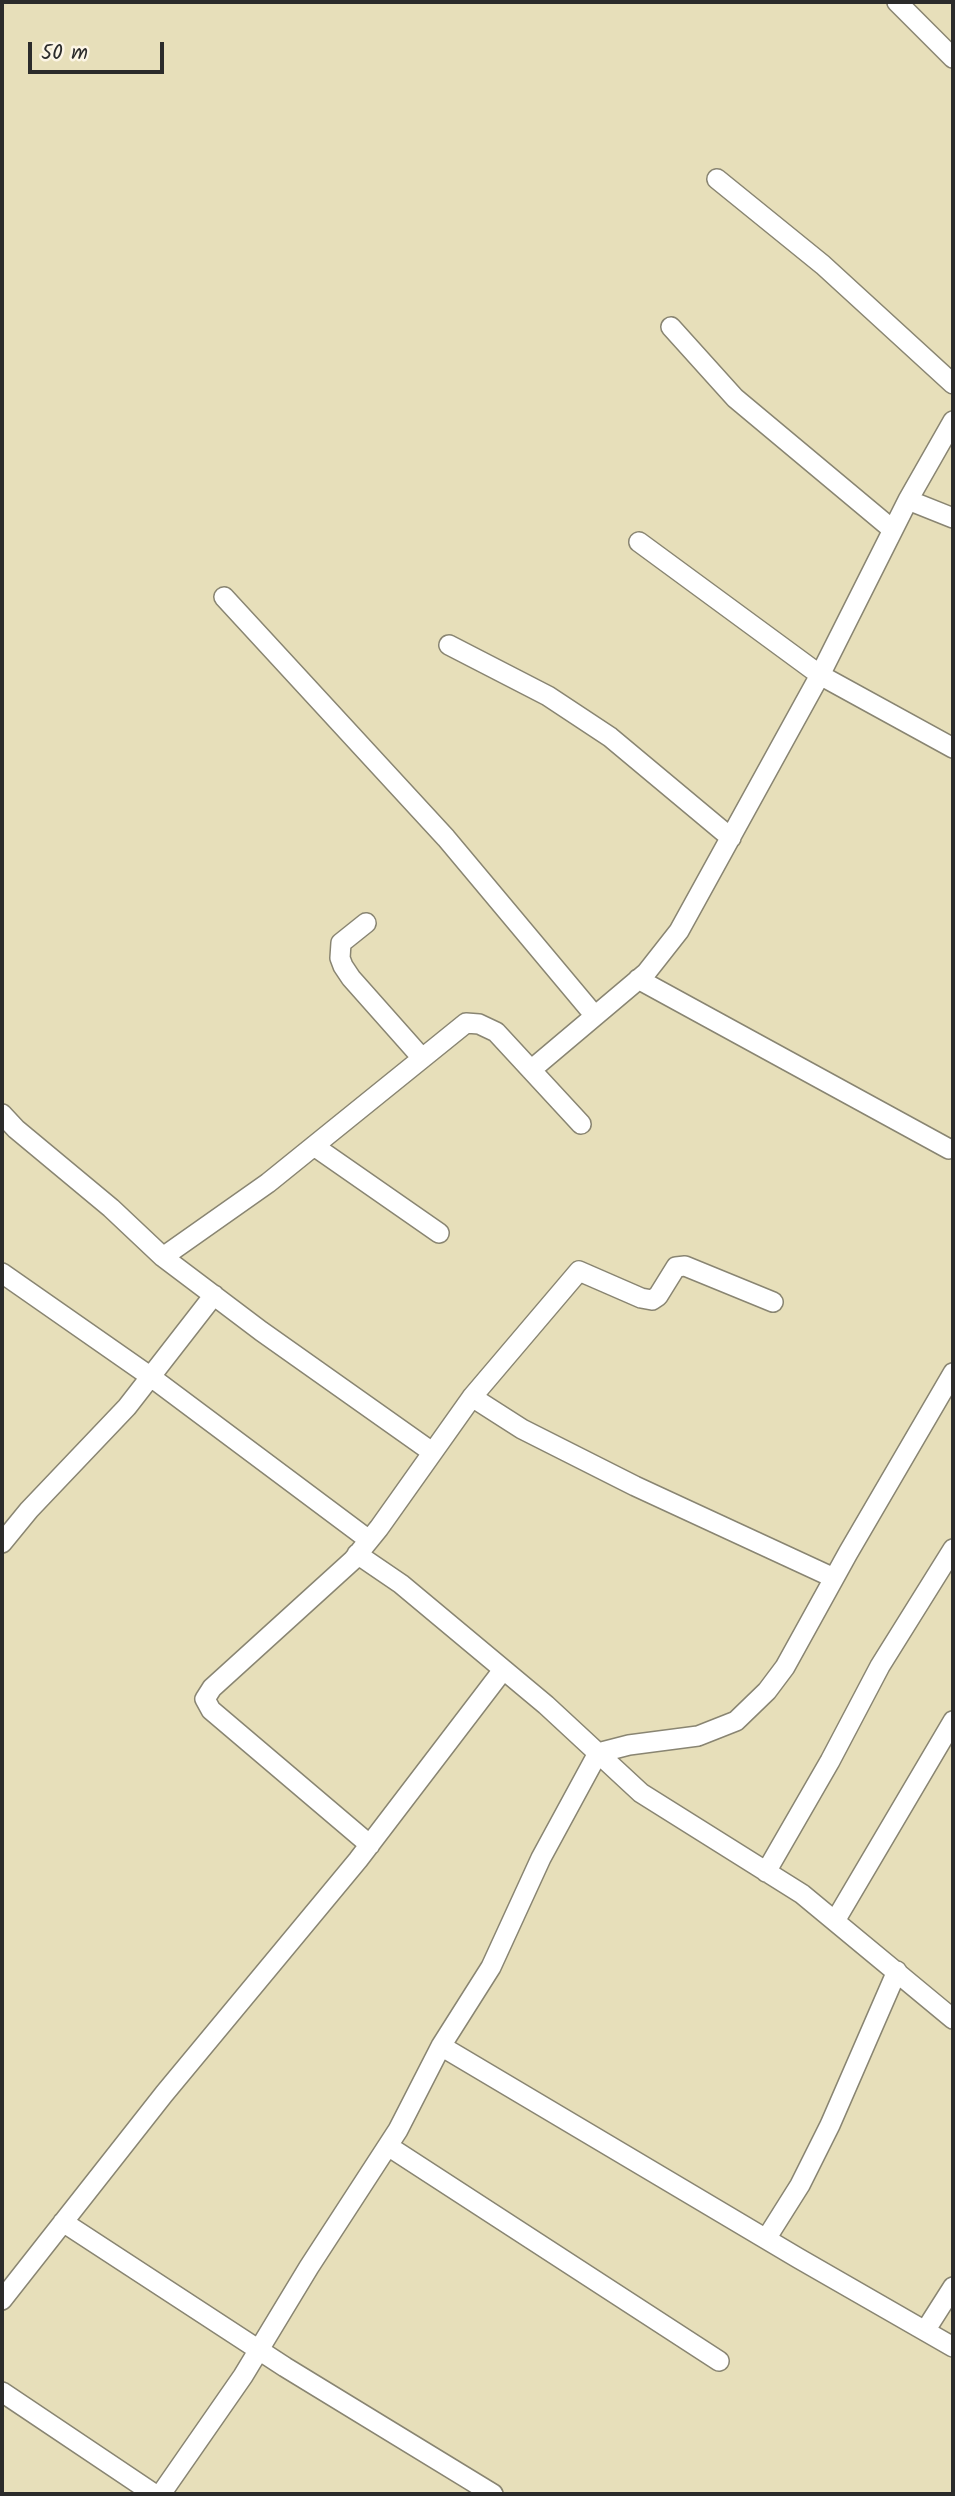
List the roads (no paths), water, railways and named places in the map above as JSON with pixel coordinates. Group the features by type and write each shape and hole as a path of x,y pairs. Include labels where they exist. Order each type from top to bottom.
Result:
{"street":[{"path":"898,2 953,58"},
{"path":"717,179 823,265 953,384"},
{"path":"671,327 734,398 893,530"},
{"path":"531,1070 638,979 680,931 820,675 908,500 953,421"},
{"path":"908,500 953,518"},
{"path":"639,542 820,675 953,748"},
{"path":"224,597 446,838 595,1016"},
{"path":"449,645 548,696 610,737 731,838"},
{"path":"366,923 341,943 340,958 343,966 422,1058"},
{"path":"638,979 949,1149"},
{"path":"163,1257 268,1184 460,1026 473,1023 495,1032 581,1124"},
{"path":"2,1114 16,1129 111,1208 163,1257 432,1452"},
{"path":"314,1146 439,1233"},
{"path":"370,1844 211,1710 205,1699 212,1688 363,1547 472,1397 579,1271 641,1298 652,1300 658,1296 676,1267 685,1266 773,1302"},
{"path":"2,1273 151,1377 363,1547 401,1584 503,1670 641,1793 802,1894 953,2019"},
{"path":"2,1543 29,1510 101,1436 151,1377 214,1295"},
{"path":"161,2494 259,2349 398,2130 441,2046 491,1967 541,1858 598,1753 629,1745 698,1736 736,1721 767,1691 785,1667 834,1578 946,1402 953,1373"},
{"path":"472,1397 522,1429 635,1486 834,1578"},
{"path":"766,1872 830,1761 880,1666 953,1549"},
{"path":"2,2300 164,2094 370,1844 503,1670"},
{"path":"835,1922 952,1727"},
{"path":"766,2239 800,2185 830,2125 897,1971"},
{"path":"441,2046 953,2347"},
{"path":"388,2146 719,2361"},
{"path":"64,2222 259,2349 493,2494"},
{"path":"925,2331 953,2287"},
{"path":"2,2392 154,2494"}]}
